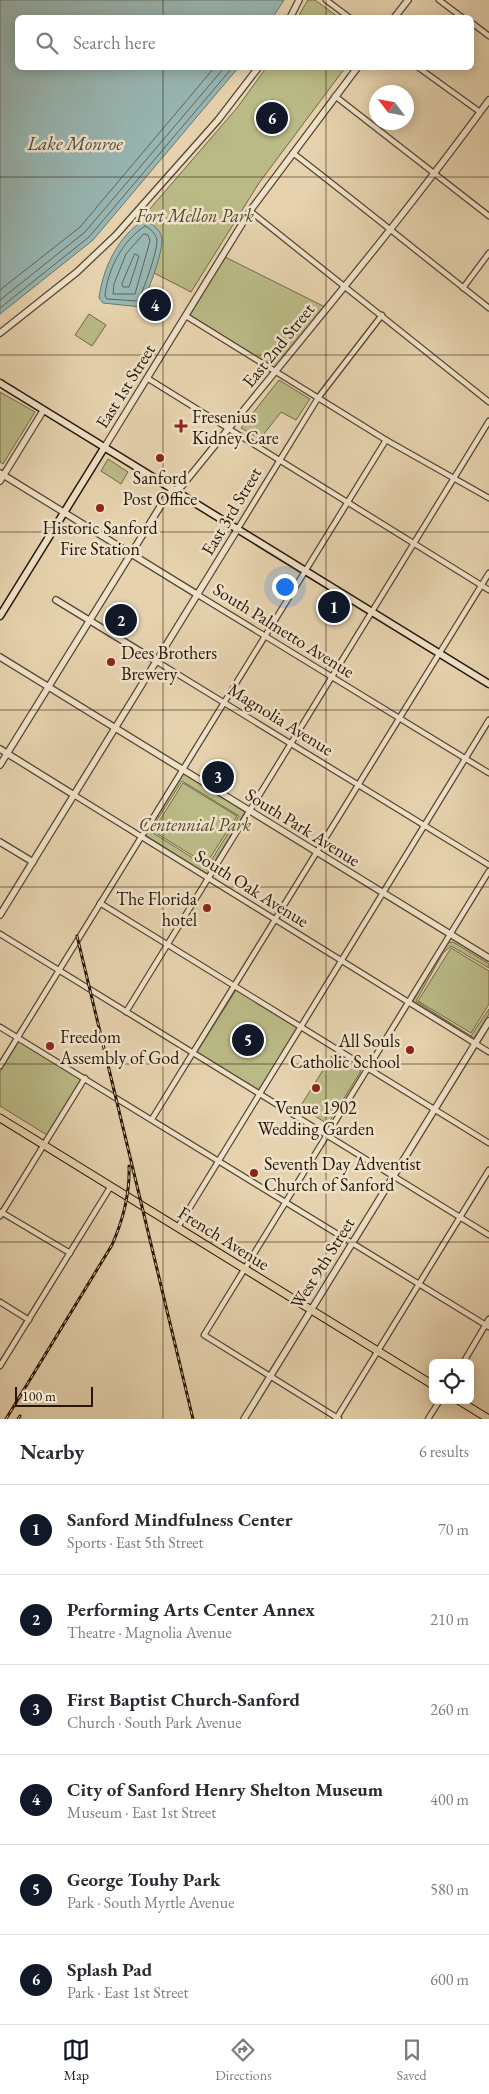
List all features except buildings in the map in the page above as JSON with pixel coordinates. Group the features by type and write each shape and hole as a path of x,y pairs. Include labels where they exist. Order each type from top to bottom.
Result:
{"main road":[{"path":"0,383 304,572 489,684"},
{"path":"0,616 104,448"},
{"name":"French Avenue","path":"0,1118 429,1383"},
{"path":"465,1404 489,1419"}],"street":[{"path":"292,15 299,0"},
{"path":"326,0 346,15"},
{"path":"396,15 408,0"},
{"path":"439,0 459,15"},
{"path":"474,25 489,36"},
{"path":"0,333 77,272 116,235 218,120 256,70"},
{"name":"East 1st Street","path":"104,448 250,211 356,70"},
{"path":"422,70 480,112"},
{"path":"336,96 489,216"},
{"name":"East 2nd Street","path":"0,765 168,494 182,486 276,373 391,230 489,100"},
{"path":"293,153 489,308"},
{"path":"250,211 489,402"},
{"path":"463,288 489,253"},
{"name":"East 3rd Street","path":"0,916 318,398 382,315"},
{"path":"186,316 386,440 489,498"},
{"path":"147,378 489,590"},
{"path":"0,481 2,474 43,411"},
{"path":"126,1012 489,420"},
{"path":"0,1066 386,440"},
{"name":"South Palmetto Avenue","path":"2,474 489,773"},
{"path":"152,1119 489,573"},
{"name":"Magnolia Avenue","path":"56,600 489,865"},
{"name":"South Park Avenue","path":"0,658 489,958"},
{"path":"178,1227 426,826 489,720"},
{"name":"South Oak Avenue","path":"0,749 489,1052"},
{"path":"0,842 33,862"},
{"path":"489,871 204,1335 337,1418 489,1170"},
{"path":"100,903 489,1143"},
{"path":"0,934 393,1177 489,1234"},
{"name":"West 9th Street","path":"244,1419 489,1021"},
{"path":"0,1027 487,1326"},
{"path":"70,1253 1,1213 85,1078"},
{"path":"0,1366 111,1186"},
{"path":"0,1302 28,1320"},
{"path":"466,1359 489,1320"},
{"path":"428,1419 437,1404"}],"green space":[{"path":"308,0 315,0 335,15 299,15"},
{"name":"Fort Mellon Park","path":"265,70 344,70 259,183 191,292 154,273 160,249 160,235 151,223 142,218 237,108"},
{"path":"225,257 325,307 275,368 190,315"},
{"path":"89,314 106,325 92,346 75,335"},
{"path":"279,380 310,399 296,420 281,412 260,439 241,428"},
{"path":"0,392 35,412 3,464 0,462"},
{"path":"108,459 128,472 121,484 101,471"},
{"path":"184,773 245,812 207,874 145,835","holes":["182,781 239,816 207,867 150,831"]},
{"name":"Centennial Park","path":"183,783 237,816 206,864 153,831"},
{"path":"453,942 489,964 489,968 451,946 443,953 416,1001 471,1036 489,1009 489,1014 474,1038 413,1001 447,943"},
{"path":"451,948 489,971 489,1004 471,1033 418,1001"},
{"path":"236,990 298,1028 258,1091 197,1052"},
{"path":"19,1041 81,1079 47,1135 0,1106 0,1072"},
{"path":"333,1054 361,1071 328,1124 300,1107"}],"water":[{"name":"Lake Monroe","path":"0,0 284,0 274,15 15,15 15,70 236,70 93,240 0,314"},
{"path":"144,220 156,227 162,239 162,245 151,283 141,307 103,303 99,298 108,264 119,244"}],"railway":[{"path":"77,936 193,1419"},
{"path":"6,1419 112,1245 125,1206 129,1166"}],"place":[{"name":"Splash Pad","path":"272,118"},
{"name":"City of Sanford Henry Shelton Museum","path":"155,305"},
{"name":"Fresenius Kidney Care","path":"181,426"},
{"name":"Sanford Post Office","path":"160,458"},
{"name":"Historic Sanford Fire Station","path":"100,508"},
{"name":"Sanford Mindfulness Center","path":"334,607"},
{"name":"Performing Arts Center Annex","path":"121,620"},
{"name":"Dees Brothers Brewery","path":"111,662"},
{"name":"First Baptist Church-Sanford","path":"218,777"},
{"name":"The Florida hotel","path":"207,908"},
{"name":"George Touhy Park","path":"248,1040"},
{"name":"Freedom Assembly of God","path":"50,1046"},
{"name":"All Souls Catholic School","path":"410,1050"},
{"name":"Venue 1902 Wedding Garden","path":"316,1088"},
{"name":"Seventh Day Adventist Church of Sanford","path":"254,1173"}]}
